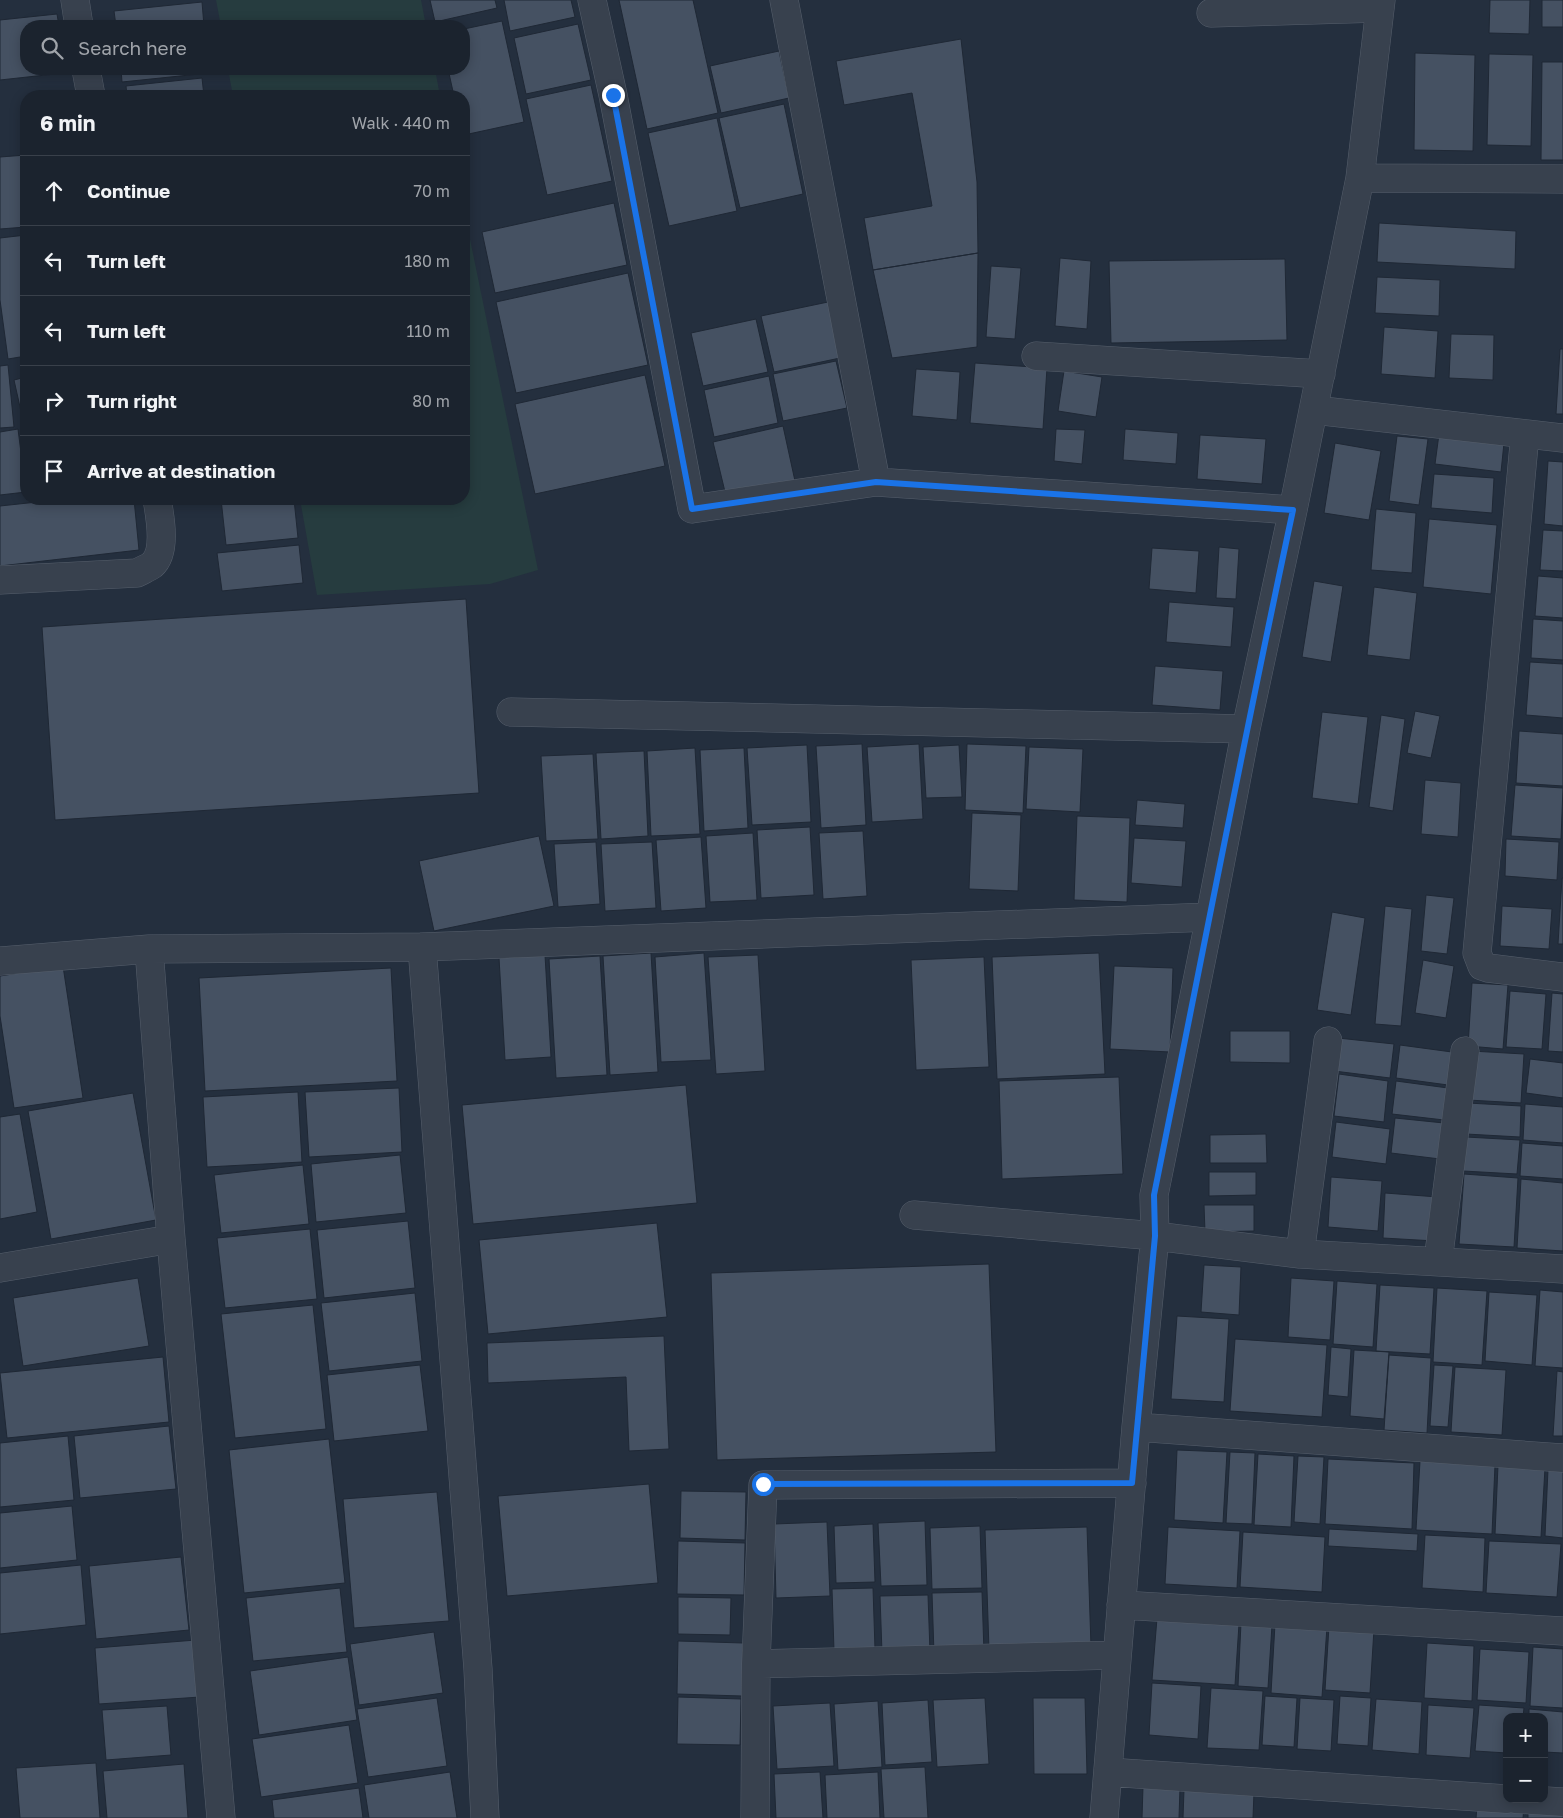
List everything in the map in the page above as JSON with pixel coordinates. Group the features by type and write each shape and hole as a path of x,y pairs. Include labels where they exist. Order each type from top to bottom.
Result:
{"street":[{"path":"75,0 79,20"},
{"path":"592,0 613,95 692,509 876,482 1293,510"},
{"path":"784,0 876,482"},
{"path":"1104,1818 1136,1427 1155,1236 1154,1195 1246,729 1314,410 1360,178 1381,4 1211,13"},
{"path":"87,75 90,90"},
{"path":"1360,178 1563,179"},
{"path":"1036,356 1321,374"},
{"path":"1314,410 1563,438"},
{"path":"1526,434 1477,953 1482,966 1488,968 1563,978"},
{"path":"0,580 138,572 153,564 160,551 161,524 158,505"},
{"path":"511,712 1246,729"},
{"path":"0,960 149,949 422,947 1210,917"},
{"path":"422,947 478,1669 486,1818"},
{"path":"149,949 171,1239 221,1818"},
{"path":"1300,1254 1328,1041"},
{"path":"1438,1262 1465,1052"},
{"path":"914,1215 1155,1236 1300,1254 1563,1268"},
{"path":"0,1268 171,1239"},
{"path":"1136,1427 1563,1458"},
{"path":"755,1818 756,1664 763,1484 1132,1483"},
{"path":"1121,1605 1563,1631"},
{"path":"756,1664 1118,1655"},
{"path":"1108,1772 1503,1799"},
{"path":"1548,1801 1563,1802"}],"green space":[{"path":"216,0 421,0 425,20 220,20"},
{"path":"229,75 436,75 439,90 232,90"},
{"path":"470,239 538,570 490,584 317,595 301,505 470,505"}],"building":[{"path":"430,0 495,0 497,8 444,20 435,20"},
{"path":"504,0 571,0 575,17 510,31"},
{"path":"619,0 693,0 718,113 647,129"},
{"path":"1490,0 1530,0 1529,34 1489,33"},
{"path":"1542,0 1563,0 1563,27 1542,27"},
{"path":"202,2 204,20 115,20 114,11"},
{"path":"57,14 58,20 20,20 20,75 46,75 0,80 0,20"},
{"path":"502,21 524,122 470,134 470,90 453,90 449,75 470,75 470,28"},
{"path":"578,24 591,80 526,94 514,38"},
{"path":"961,39 977,182 978,253 873,270 864,218 932,206 912,93 844,105 836,61"},
{"path":"779,51 789,98 721,113 710,66"},
{"path":"1415,53 1475,55 1473,151 1414,150"},
{"path":"1489,54 1533,55 1531,146 1487,145"},
{"path":"1542,62 1563,62 1563,160 1541,160"},
{"path":"121,75 190,75 122,82"},
{"path":"202,78 203,90 126,90 126,86"},
{"path":"591,85 612,181 547,195 526,99"},
{"path":"784,104 803,194 740,208 719,118"},
{"path":"717,118 737,211 669,226 648,133"},
{"path":"20,155 20,227 0,229 0,157"},
{"path":"614,203 627,265 495,293 482,232"},
{"path":"1379,223 1516,231 1515,269 1377,262"},
{"path":"20,236 20,357 8,359 0,300 0,238"},
{"path":"978,253 977,347 892,358 873,270"},
{"path":"1060,258 1091,261 1087,329 1055,326"},
{"path":"1285,259 1287,340 1111,343 1109,261"},
{"path":"991,266 1021,268 1015,339 986,337"},
{"path":"628,273 648,365 516,393 496,302"},
{"path":"1377,277 1440,280 1439,316 1375,313"},
{"path":"828,302 840,358 774,372 761,316"},
{"path":"756,319 768,372 703,386 691,333"},
{"path":"1384,327 1438,331 1435,378 1381,374"},
{"path":"1451,334 1494,335 1493,380 1449,378"},
{"path":"1560,349 1563,349 1563,414 1556,414"},
{"path":"836,361 847,408 783,421 773,374"},
{"path":"975,363 1047,368 1043,429 970,423"},
{"path":"8,365 14,427 0,428 0,366"},
{"path":"916,369 960,372 957,420 912,416"},
{"path":"1064,371 1102,377 1096,417 1058,411"},
{"path":"645,375 665,466 535,494 515,404"},
{"path":"769,376 778,423 714,437 704,390"},
{"path":"20,378 20,407 14,380"},
{"path":"783,426 795,481 726,496 713,442"},
{"path":"18,429 20,445 20,493 0,495 0,432"},
{"path":"1056,429 1085,430 1082,464 1054,461"},
{"path":"1125,429 1178,433 1176,464 1123,460"},
{"path":"1439,434 1504,443 1501,472 1435,464"},
{"path":"1200,435 1266,439 1262,484 1197,479"},
{"path":"1397,436 1428,439 1419,505 1389,501"},
{"path":"1335,443 1381,451 1369,520 1324,513"},
{"path":"1548,461 1563,462 1563,526 1544,524"},
{"path":"1434,474 1494,478 1492,513 1431,508"},
{"path":"20,504 135,505 139,550 0,566 0,506"},
{"path":"222,505 295,505 298,538 226,545"},
{"path":"1376,509 1416,513 1412,573 1371,570"},
{"path":"1429,519 1497,525 1491,594 1423,587"},
{"path":"1543,530 1563,531 1563,571 1540,570"},
{"path":"299,545 303,583 222,591 217,553"},
{"path":"1219,547 1239,549 1236,599 1216,598"},
{"path":"1152,548 1199,551 1196,593 1149,589"},
{"path":"1538,576 1563,578 1563,618 1535,616"},
{"path":"1314,581 1343,586 1331,662 1302,657"},
{"path":"1374,587 1417,593 1410,660 1367,655"},
{"path":"466,599 479,793 55,820 42,627"},
{"path":"1169,602 1234,607 1231,647 1166,642"},
{"path":"1533,619 1563,621 1563,660 1531,658"},
{"path":"1530,662 1563,664 1563,718 1526,715"},
{"path":"1155,666 1223,671 1220,710 1152,705"},
{"path":"1415,711 1440,716 1431,758 1407,753"},
{"path":"1322,712 1368,717 1358,804 1312,798"},
{"path":"1381,715 1405,719 1393,811 1369,807"},
{"path":"1519,731 1563,734 1563,786 1516,783"},
{"path":"862,744 866,825 821,828 816,746"},
{"path":"919,744 923,819 872,822 867,747"},
{"path":"967,744 1026,746 1023,813 965,810"},
{"path":"807,745 811,822 752,825 747,748"},
{"path":"959,745 962,797 926,798 923,747"},
{"path":"1029,747 1083,749 1080,812 1026,809"},
{"path":"695,748 700,834 651,836 647,751"},
{"path":"744,748 748,828 704,831 700,750"},
{"path":"644,751 648,836 601,839 596,753"},
{"path":"593,754 598,839 546,841 541,756"},
{"path":"1425,780 1461,783 1458,837 1421,834"},
{"path":"1515,785 1563,788 1561,839 1511,836"},
{"path":"1137,800 1185,804 1183,828 1135,825"},
{"path":"972,813 1021,815 1018,891 969,889"},
{"path":"1077,816 1130,818 1127,902 1074,900"},
{"path":"810,827 814,895 761,898 757,830"},
{"path":"863,831 867,896 823,899 819,833"},
{"path":"753,833 757,900 710,902 706,836"},
{"path":"539,836 554,906 434,931 419,861"},
{"path":"701,837 706,908 661,911 656,840"},
{"path":"1134,838 1186,841 1182,887 1131,883"},
{"path":"1506,839 1559,842 1557,880 1505,876"},
{"path":"596,842 600,904 558,907 554,844"},
{"path":"652,842 656,908 605,911 601,844"},
{"path":"1562,878 1563,944 1558,944"},
{"path":"1426,895 1454,898 1447,954 1421,951"},
{"path":"1385,906 1412,909 1401,1026 1375,1024"},
{"path":"1502,906 1552,909 1549,949 1500,946"},
{"path":"1332,912 1365,918 1351,1015 1317,1010"},
{"path":"651,953 658,1072 610,1075 603,956"},
{"path":"704,953 711,1060 661,1062 655,957"},
{"path":"1099,953 1105,1074 997,1079 992,957"},
{"path":"545,955 551,1057 505,1060 499,958"},
{"path":"758,955 765,1071 716,1074 708,957"},
{"path":"600,956 607,1075 556,1078 549,959"},
{"path":"984,957 989,1067 916,1070 911,960"},
{"path":"1423,960 1454,966 1446,1018 1415,1013"},
{"path":"63,966 83,1098 14,1108 0,1016 0,976"},
{"path":"1114,966 1173,968 1170,1052 1110,1049"},
{"path":"391,968 397,1081 205,1091 199,978"},
{"path":"1472,983 1508,985 1503,1049 1468,1046"},
{"path":"1510,991 1546,994 1542,1049 1506,1047"},
{"path":"1552,993 1563,994 1563,1052 1548,1051"},
{"path":"1230,1031 1290,1031 1290,1063 1230,1062"},
{"path":"1338,1038 1394,1044 1390,1078 1334,1071"},
{"path":"1400,1045 1452,1052 1448,1085 1396,1078"},
{"path":"1471,1051 1524,1054 1521,1103 1468,1100"},
{"path":"1530,1059 1563,1063 1563,1098 1526,1093"},
{"path":"1339,1074 1388,1081 1384,1122 1334,1116"},
{"path":"1119,1077 1123,1174 1002,1179 999,1081"},
{"path":"1396,1081 1448,1088 1444,1120 1392,1114"},
{"path":"686,1085 697,1203 473,1224 462,1105"},
{"path":"399,1088 402,1152 309,1157 305,1092"},
{"path":"298,1092 302,1162 207,1167 203,1097"},
{"path":"133,1093 156,1220 51,1239 28,1111"},
{"path":"1468,1103 1521,1106 1520,1137 1466,1134"},
{"path":"1525,1104 1563,1107 1563,1143 1523,1140"},
{"path":"20,1114 37,1212 0,1219 0,1117"},
{"path":"1395,1118 1444,1123 1440,1159 1391,1153"},
{"path":"1336,1122 1390,1129 1386,1164 1332,1157"},
{"path":"1266,1134 1267,1163 1210,1163 1210,1135"},
{"path":"1466,1137 1520,1140 1517,1174 1463,1171"},
{"path":"1522,1143 1563,1146 1563,1179 1520,1176"},
{"path":"400,1155 406,1213 316,1222 311,1164"},
{"path":"303,1165 309,1224 221,1233 214,1175"},
{"path":"1209,1172 1256,1172 1256,1195 1209,1196"},
{"path":"1464,1174 1518,1178 1514,1247 1459,1244"},
{"path":"1331,1177 1382,1181 1378,1231 1328,1227"},
{"path":"1521,1179 1563,1183 1563,1251 1517,1248"},
{"path":"1385,1193 1438,1197 1435,1241 1383,1238"},
{"path":"1204,1205 1254,1205 1254,1231 1205,1232"},
{"path":"408,1221 415,1288 324,1298 317,1230"},
{"path":"657,1223 667,1317 488,1334 479,1240"},
{"path":"310,1229 317,1299 225,1308 217,1238"},
{"path":"989,1264 996,1452 717,1460 711,1273"},
{"path":"1204,1265 1241,1267 1239,1315 1201,1312"},
{"path":"138,1278 149,1346 23,1366 13,1298"},
{"path":"1291,1278 1334,1281 1330,1340 1288,1337"},
{"path":"1337,1281 1377,1284 1373,1347 1333,1344"},
{"path":"1380,1285 1434,1288 1430,1354 1376,1351"},
{"path":"1437,1288 1487,1291 1482,1365 1433,1362"},
{"path":"1540,1290 1563,1292 1563,1368 1535,1366"},
{"path":"1489,1292 1537,1295 1532,1365 1485,1361"},
{"path":"415,1293 422,1361 329,1371 321,1303"},
{"path":"313,1305 326,1429 235,1438 221,1314"},
{"path":"1177,1316 1229,1319 1224,1402 1171,1399"},
{"path":"664,1336 669,1449 629,1451 626,1377 488,1383 487,1343"},
{"path":"1235,1339 1327,1345 1322,1417 1230,1411"},
{"path":"1331,1347 1351,1349 1348,1397 1328,1395"},
{"path":"1354,1350 1389,1352 1384,1419 1350,1416"},
{"path":"1389,1355 1431,1358 1427,1433 1384,1430"},
{"path":"163,1357 169,1422 7,1438 0,1373"},
{"path":"420,1365 428,1431 334,1441 327,1375"},
{"path":"1434,1365 1453,1366 1448,1427 1430,1426"},
{"path":"1455,1367 1506,1370 1502,1435 1451,1432"},
{"path":"1557,1371 1563,1372 1563,1436 1553,1436"},
{"path":"169,1426 176,1489 80,1498 74,1436"},
{"path":"68,1436 74,1500 0,1507 0,1443"},
{"path":"329,1439 345,1583 244,1593 229,1450"},
{"path":"1177,1450 1227,1452 1223,1523 1174,1520"},
{"path":"1230,1452 1255,1453 1252,1524 1226,1523"},
{"path":"1258,1454 1294,1456 1291,1527 1254,1525"},
{"path":"1298,1456 1324,1457 1320,1524 1294,1522"},
{"path":"1328,1459 1414,1463 1412,1529 1325,1524"},
{"path":"1420,1461 1495,1465 1492,1534 1416,1530"},
{"path":"1498,1465 1545,1468 1541,1537 1495,1534"},
{"path":"1548,1469 1563,1469 1563,1538 1545,1536"},
{"path":"649,1484 658,1583 507,1596 498,1496"},
{"path":"681,1491 746,1492 745,1540 680,1538"},
{"path":"437,1492 449,1621 354,1628 343,1499"},
{"path":"72,1506 77,1560 0,1568 0,1513"},
{"path":"925,1521 927,1585 881,1586 878,1523"},
{"path":"827,1522 830,1596 776,1598 774,1524"},
{"path":"873,1524 875,1582 836,1583 834,1526"},
{"path":"980,1526 982,1588 932,1589 930,1528"},
{"path":"1087,1527 1091,1646 989,1650 985,1530"},
{"path":"1168,1527 1240,1531 1237,1588 1165,1584"},
{"path":"1329,1529 1418,1534 1417,1551 1328,1546"},
{"path":"1243,1532 1325,1537 1322,1592 1240,1587"},
{"path":"1425,1535 1485,1538 1483,1592 1422,1588"},
{"path":"678,1541 745,1543 744,1595 677,1594"},
{"path":"1489,1541 1561,1544 1557,1597 1486,1593"},
{"path":"181,1557 189,1630 96,1639 89,1566"},
{"path":"81,1565 86,1625 0,1634 0,1573"},
{"path":"340,1588 347,1652 253,1661 246,1598"},
{"path":"873,1588 875,1649 834,1651 832,1589"},
{"path":"982,1592 984,1653 934,1654 932,1593"},
{"path":"928,1595 930,1652 882,1653 880,1596"},
{"path":"678,1597 731,1598 730,1635 678,1634"},
{"path":"1157,1618 1239,1624 1235,1685 1152,1680"},
{"path":"1241,1623 1272,1625 1268,1688 1238,1686"},
{"path":"1275,1624 1327,1627 1322,1697 1271,1693"},
{"path":"1329,1626 1374,1629 1370,1693 1325,1690"},
{"path":"434,1632 443,1693 359,1705 350,1644"},
{"path":"196,1640 200,1697 99,1704 95,1648"},
{"path":"678,1641 743,1643 742,1696 677,1694"},
{"path":"1427,1643 1474,1646 1472,1701 1424,1698"},
{"path":"1533,1647 1563,1649 1563,1708 1530,1706"},
{"path":"1480,1649 1529,1652 1526,1703 1477,1700"},
{"path":"348,1657 357,1720 259,1735 250,1671"},
{"path":"1152,1683 1201,1686 1198,1739 1149,1735"},
{"path":"1211,1688 1263,1691 1259,1750 1207,1748"},
{"path":"1265,1696 1297,1698 1294,1747 1262,1745"},
{"path":"1340,1696 1371,1698 1368,1746 1337,1744"},
{"path":"678,1697 741,1699 740,1745 677,1744"},
{"path":"437,1698 447,1766 368,1777 357,1709"},
{"path":"985,1698 989,1764 937,1767 933,1700"},
{"path":"1033,1698 1085,1698 1087,1774 1034,1774"},
{"path":"1300,1698 1334,1700 1331,1751 1297,1749"},
{"path":"1376,1699 1422,1702 1419,1754 1372,1750"},
{"path":"928,1700 932,1762 885,1765 882,1703"},
{"path":"878,1701 882,1767 838,1770 834,1704"},
{"path":"830,1703 834,1766 777,1769 773,1706"},
{"path":"1428,1705 1474,1708 1470,1758 1426,1755"},
{"path":"1479,1705 1524,1708 1523,1713 1503,1713 1503,1753 1475,1751"},
{"path":"167,1706 171,1755 106,1760 102,1710"},
{"path":"1529,1709 1563,1712 1563,1753 1548,1752 1548,1713 1529,1713"},
{"path":"349,1725 358,1783 261,1797 252,1739"},
{"path":"96,1763 100,1818 20,1818 16,1768"},
{"path":"184,1764 188,1818 107,1818 103,1771"},
{"path":"925,1767 928,1818 884,1818 881,1769"},
{"path":"450,1772 457,1818 369,1818 364,1785"},
{"path":"820,1772 823,1818 776,1818 774,1774"},
{"path":"878,1772 880,1818 827,1818 825,1775"},
{"path":"1143,1786 1180,1788 1179,1818 1142,1818"},
{"path":"359,1788 363,1818 274,1818 272,1800"},
{"path":"1184,1789 1254,1792 1253,1818 1183,1818"},
{"path":"1477,1807 1524,1807 1523,1818 1476,1818"},
{"path":"1528,1811 1563,1811 1563,1818 1528,1818"}],"route":[{"path":"613,95 692,509 876,482 1293,510 1246,729 1154,1195 1155,1236 1132,1483 763,1484"}]}
